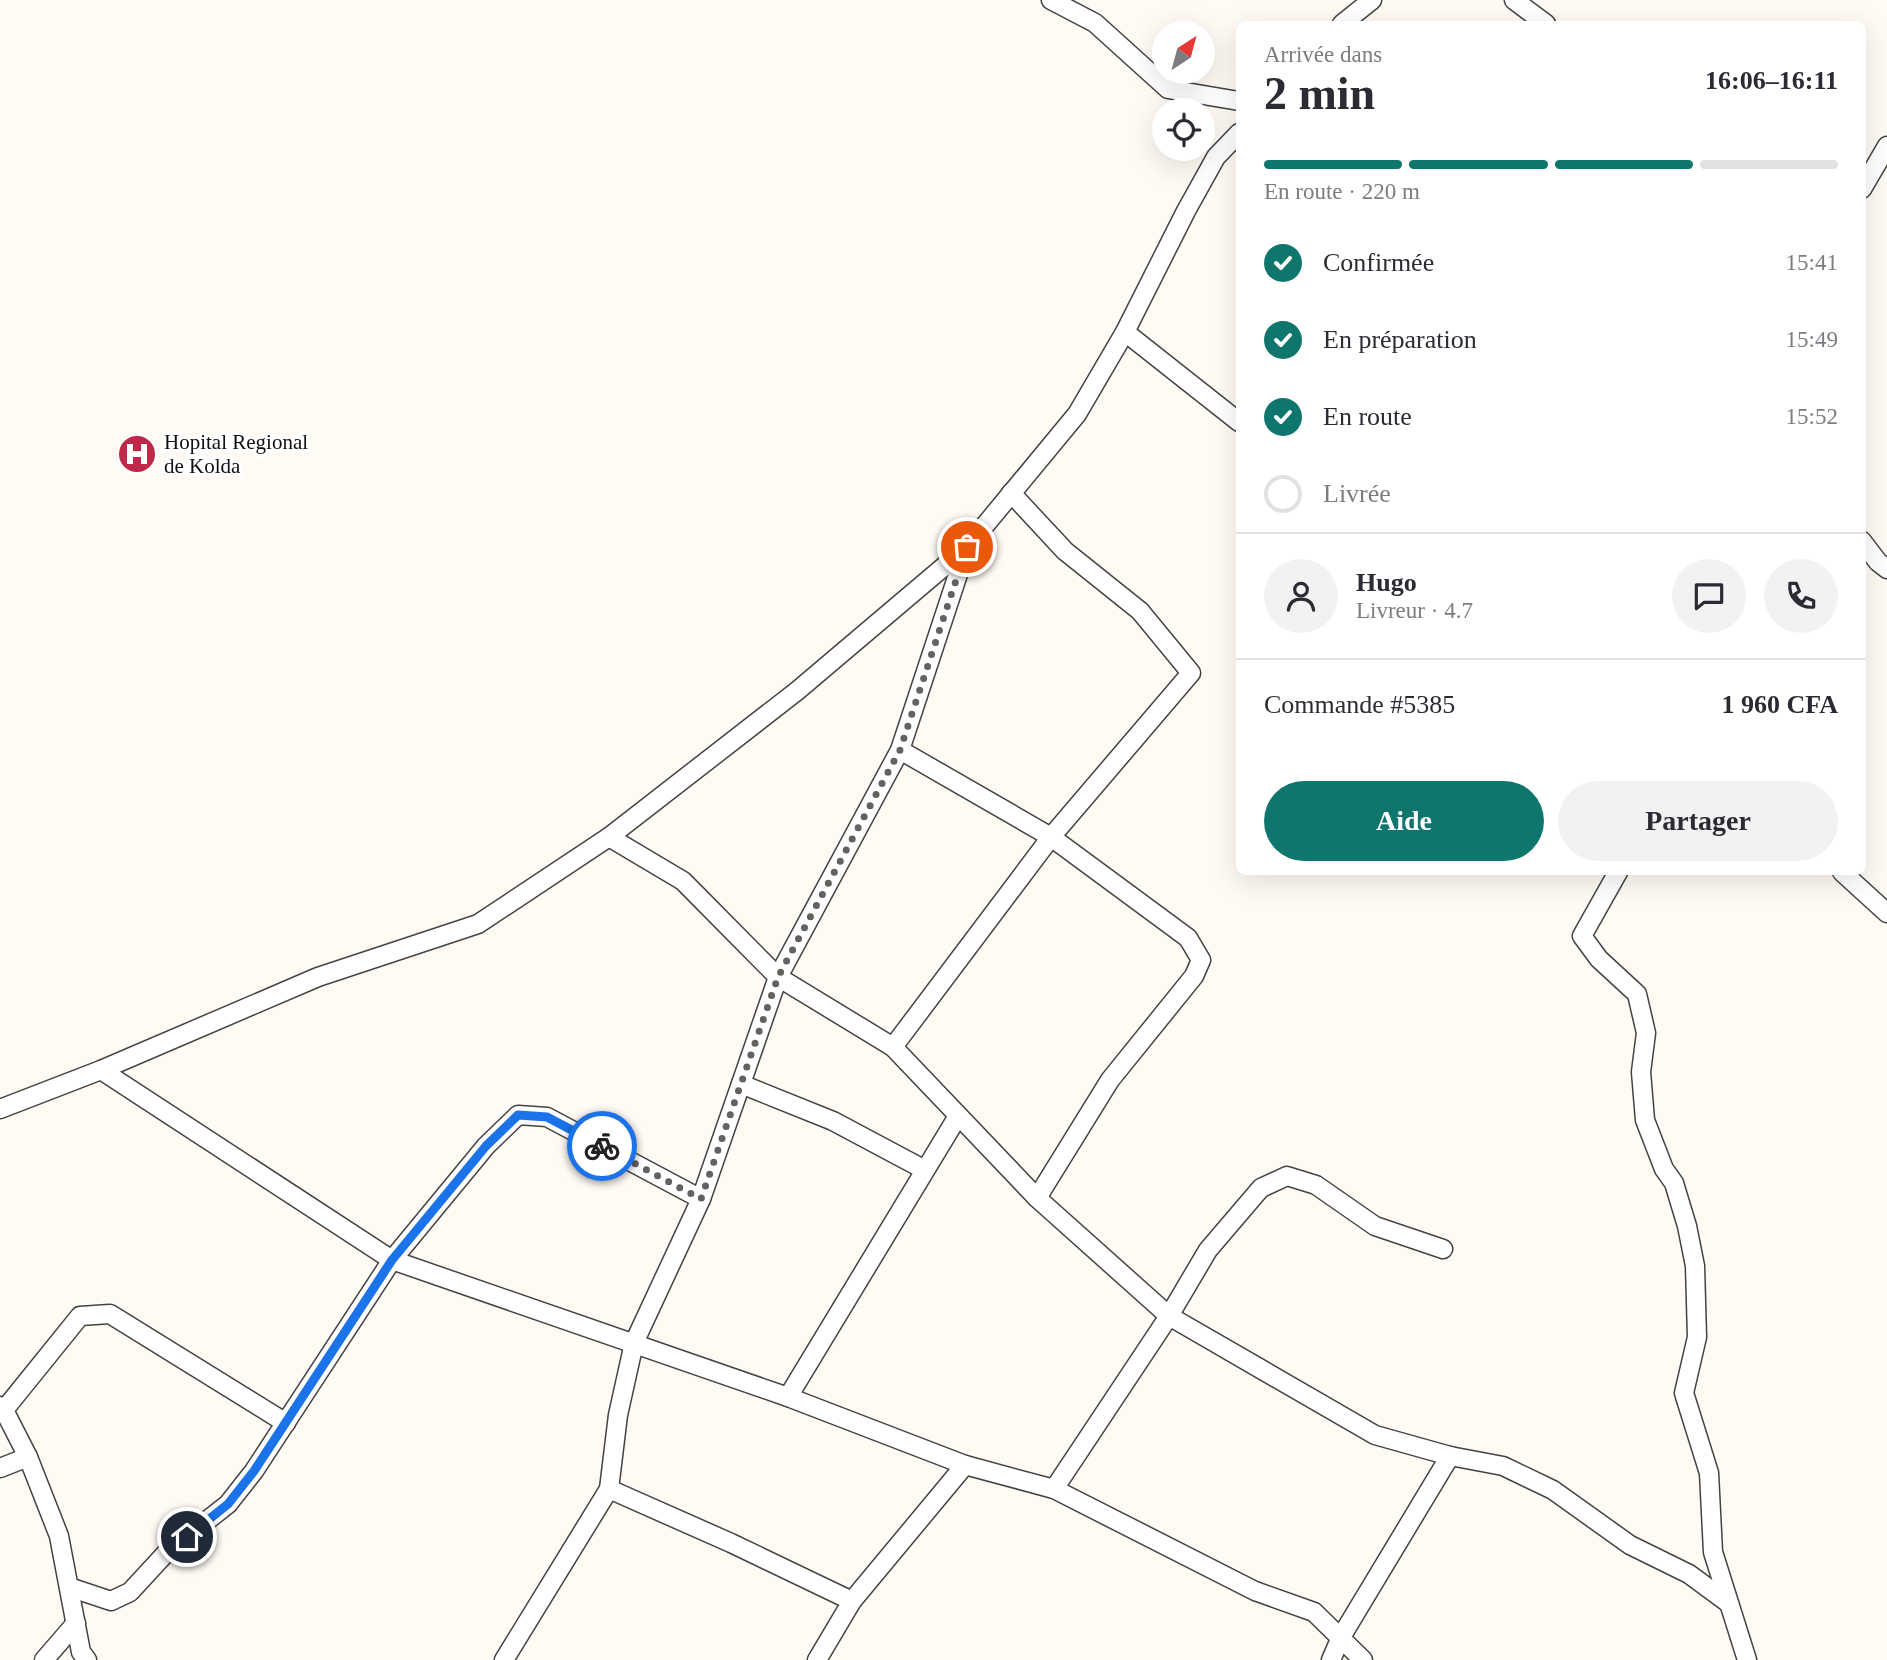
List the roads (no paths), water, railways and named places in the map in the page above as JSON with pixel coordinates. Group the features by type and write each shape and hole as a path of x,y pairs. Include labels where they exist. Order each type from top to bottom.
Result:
{"street":[{"path":"1051,0 1095,23 1168,89 1236,101"},
{"path":"1346,21 1372,0"},
{"path":"1514,0 1542,21"},
{"path":"0,1110 318,977 478,924 609,837 797,691 967,547 1077,414 1125,332 1216,157 1236,136"},
{"path":"1866,182 1887,146"},
{"path":"1125,332 1236,420"},
{"path":"893,1047 1051,837 1191,673 1140,611 1065,551 1011,493"},
{"path":"1866,546 1887,569"},
{"path":"504,1660 609,1489 618,1415 634,1343 701,1199 778,977 900,750 967,547"},
{"path":"900,750 1051,837 1188,939 1201,960 1194,976 1110,1080 1037,1199"},
{"path":"609,837 683,881 778,977 893,1047 1037,1199 1169,1316 1375,1435 1450,1456 1503,1466 1553,1490 1630,1545 1689,1574 1727,1602"},
{"path":"1616,875 1582,936 1599,959 1637,994 1646,1033 1641,1072 1645,1120 1664,1169 1674,1183 1695,1266 1697,1337 1684,1393 1709,1473 1713,1552 1747,1660"},
{"path":"1845,875 1887,913"},
{"path":"101,1070 392,1260 788,1398 965,1465 1054,1489 1255,1591 1314,1612 1363,1660"},
{"path":"741,1084 833,1121 925,1170"},
{"path":"69,1587 111,1601 130,1592 166,1553 228,1504 254,1471 392,1260 486,1146 518,1115 547,1117 701,1199"},
{"path":"788,1398 958,1116"},
{"path":"1054,1489 1169,1316 1208,1250 1261,1188 1287,1176 1316,1185 1375,1226 1443,1249"},
{"path":"86,1660 81,1652 59,1536 28,1457 2,1408 79,1316 110,1314 286,1423"},
{"path":"1331,1660 1341,1637 1450,1456"},
{"path":"0,1468 28,1457"},
{"path":"817,1660 852,1601 965,1465"},
{"path":"609,1489 852,1601"},
{"path":"44,1660 76,1623"}],"place":[{"name":"Hopital Regional de Kolda","path":"137,454"}]}
